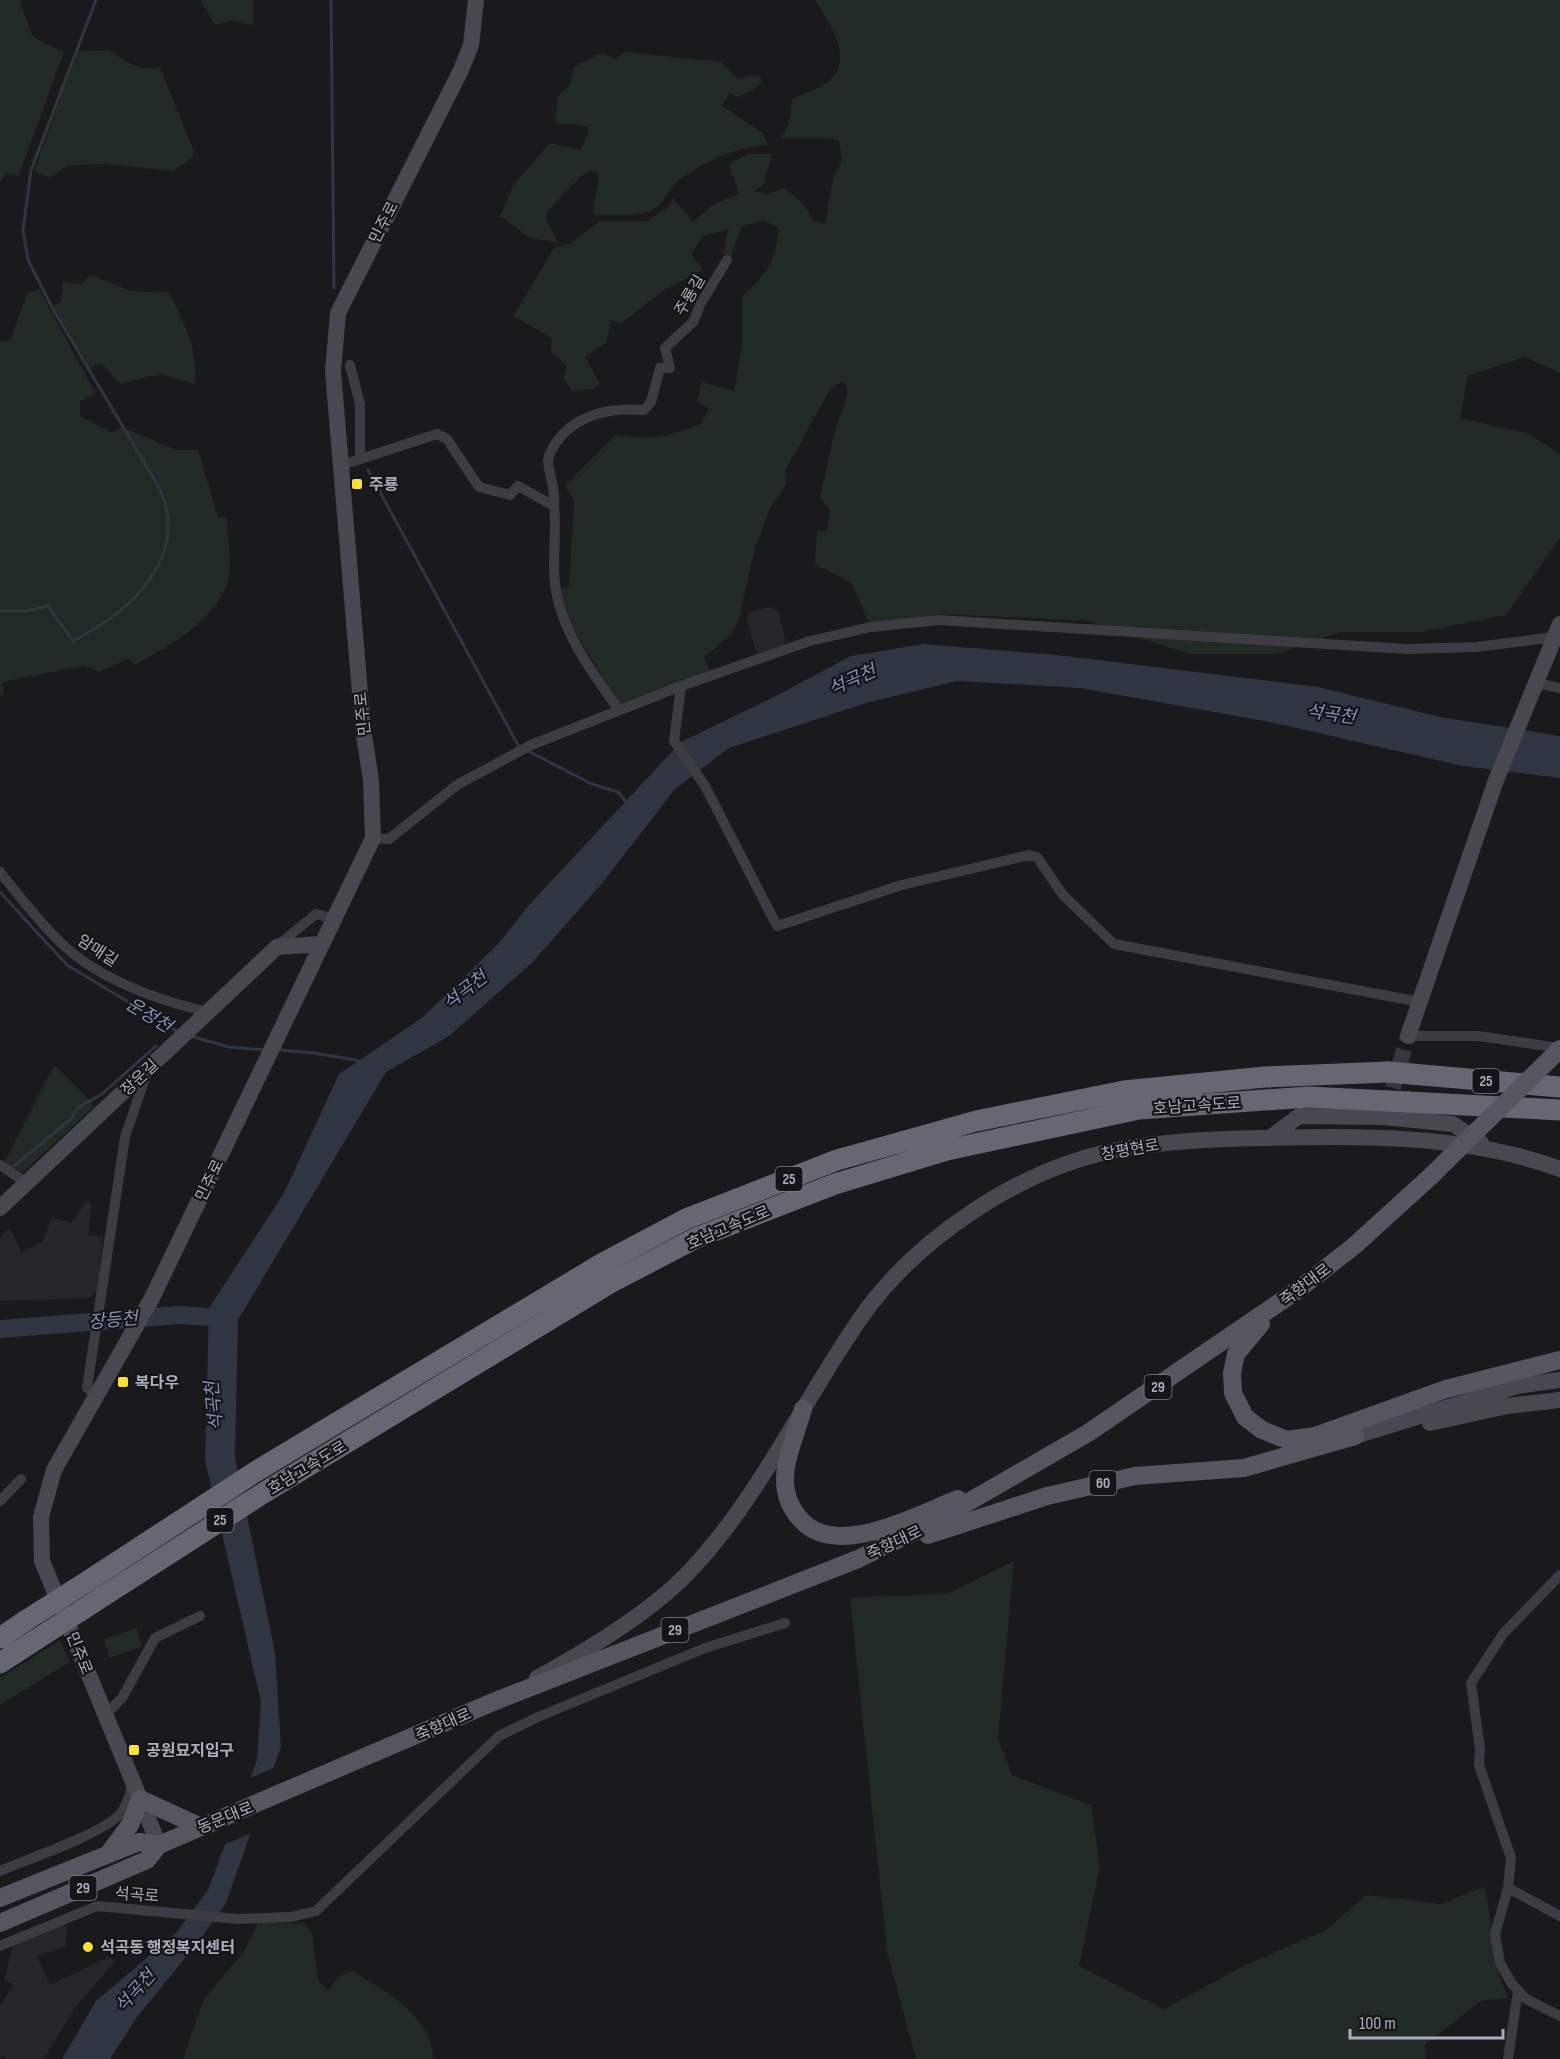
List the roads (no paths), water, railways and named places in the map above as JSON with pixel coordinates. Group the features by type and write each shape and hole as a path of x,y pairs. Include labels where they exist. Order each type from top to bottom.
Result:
{"highway":[{"name":"호남고속도로","path":"0,1663 37,1639 97,1588 173,1538 255,1472 624,1252 686,1219 837,1160 976,1121 1124,1091 1265,1077 1388,1072 1560,1087"},
{"name":"호남고속도로","path":"173,1538 265,1492 610,1283 696,1238 835,1184 947,1150 1139,1109 1308,1097 1560,1110"},
{"path":"1488,1107 1560,1118"},
{"name":"호남고속도로","path":"0,1638 25,1622 97,1588"}],"main road":[{"name":"민주로","path":"159,1845 42,1561 40,1532 43,1502 54,1470 152,1298 265,1068 321,944 373,838 371,780 363,729 333,371 338,313 461,70 471,45 476,0"},
{"path":"1408,1036 1495,783 1557,631"},
{"path":"277,947 321,944"},
{"name":"장운길","path":"0,1208 277,947"},
{"name":"죽향대로","path":"290,1791 493,1702 858,1558 934,1522 1012,1478 1088,1433 1299,1289 1354,1246 1431,1176 1560,1048"},
{"name":"창평현로","path":"493,1702 567,1661 624,1625 684,1577 721,1536 760,1482 861,1317 889,1282 931,1242 980,1208 1026,1182 1075,1162 1113,1150 1150,1144 1270,1138 1390,1138 1491,1150 1560,1169"},
{"path":"1299,1289 1251,1333 1236,1354 1232,1372 1233,1393 1245,1417 1262,1430 1287,1440 1315,1436 1446,1389 1560,1360"},
{"name":"60","path":"858,1558 1047,1496 1135,1476 1244,1468 1517,1386 1560,1380"},
{"path":"1355,1436 1507,1406 1560,1400"},
{"path":"803,1409 785,1479 787,1498 795,1514 808,1527 824,1535 843,1538 861,1534 1012,1478"},
{"path":"108,1855 130,1825 136,1790 165,1813 202,1826"},
{"name":"동문대로","path":"0,1923 147,1860 159,1845 290,1791"},
{"name":"동문대로","path":"0,1898 139,1842 159,1845"}],"street":[{"name":"주룡길","path":"619,710 575,641 558,601 555,584 554,482 548,459 556,442 573,423 604,411 644,410 651,402 660,368 670,368 665,348 693,322 701,303 727,260"},
{"path":"350,365 360,404 360,458"},
{"path":"342,465 437,434 447,438 478,487 510,495 518,486 554,506"},
{"path":"373,838 389,839 457,785 531,745 681,686 810,641 871,627 939,620 1407,649 1478,646 1557,631"},
{"path":"1536,683 1560,688"},
{"path":"681,686 674,741 700,778 777,926 902,885 1029,855 1037,857 1063,895 1114,944 1420,1002"},
{"name":"암매길","path":"0,872 61,944 109,976 160,1001 203,1016"},
{"name":"장운길","path":"277,947 316,914 335,919"},
{"path":"1408,1036 1478,1036 1560,1048"},
{"path":"98,1396 87,1388 102,1304 125,1137 148,1068"},
{"path":"0,1165 27,1184"},
{"path":"0,1501 21,1479"},
{"path":"1560,1575 1503,1634 1472,1683 1480,1749 1479,1765 1511,1858 1508,1888 1495,1934 1500,1963 1526,1999 1560,2016"},
{"path":"105,1715 122,1698 156,1638 200,1616"},
{"name":"석곡로","path":"0,1946 97,1906 238,1919 290,1917 316,1911 500,1736 538,1717 705,1648 785,1623"},
{"path":"0,1870 95,1830 117,1817 136,1790"},
{"path":"1508,1888 1560,1916"},
{"path":"1508,2059 1518,1990"}],"water":[{"name":"석곡천","path":"923,644 1057,655 1318,687 1440,717 1560,736 1560,778 1463,766 1270,722 1080,688 957,681 866,703 729,748 675,789 604,881 532,963 449,1036 386,1072 238,1320 235,1458 275,1652 281,1747 226,1903 199,1941 137,2017 110,2059 62,2059 96,2001 176,1933 208,1890 257,1760 261,1702 205,1460 209,1308 284,1193 339,1074 422,1018 498,944 529,905 681,742 774,697 851,656"}],"waterway":[{"path":"0,611 26,611 48,606 73,641 115,615 133,598 149,580 161,560 167,538 167,514 160,489 54,311 28,260 23,230 31,170 96,0"},
{"path":"331,0 334,288"},
{"path":"368,470 519,747"},
{"path":"528,751 592,784 618,792 627,803"},
{"name":"운정천","path":"0,892 67,965 178,1032"},
{"name":"운정천","path":"190,1036 229,1047 266,1050"},
{"path":"14,1166 72,1118 77,1108 102,1094 156,1046"},
{"name":"운정천","path":"279,1050 361,1061"},
{"name":"장등천","path":"0,1329 179,1315 226,1318"}],"tunnel":[{"path":"1386,1111 1408,1036"}],"place":[{"name":"주룡","path":"357,484"},
{"name":"복다우","path":"123,1382"},
{"name":"공원묘지입구","path":"134,1750"},
{"name":"석곡동 행정복지센터","path":"88,1947"}]}
